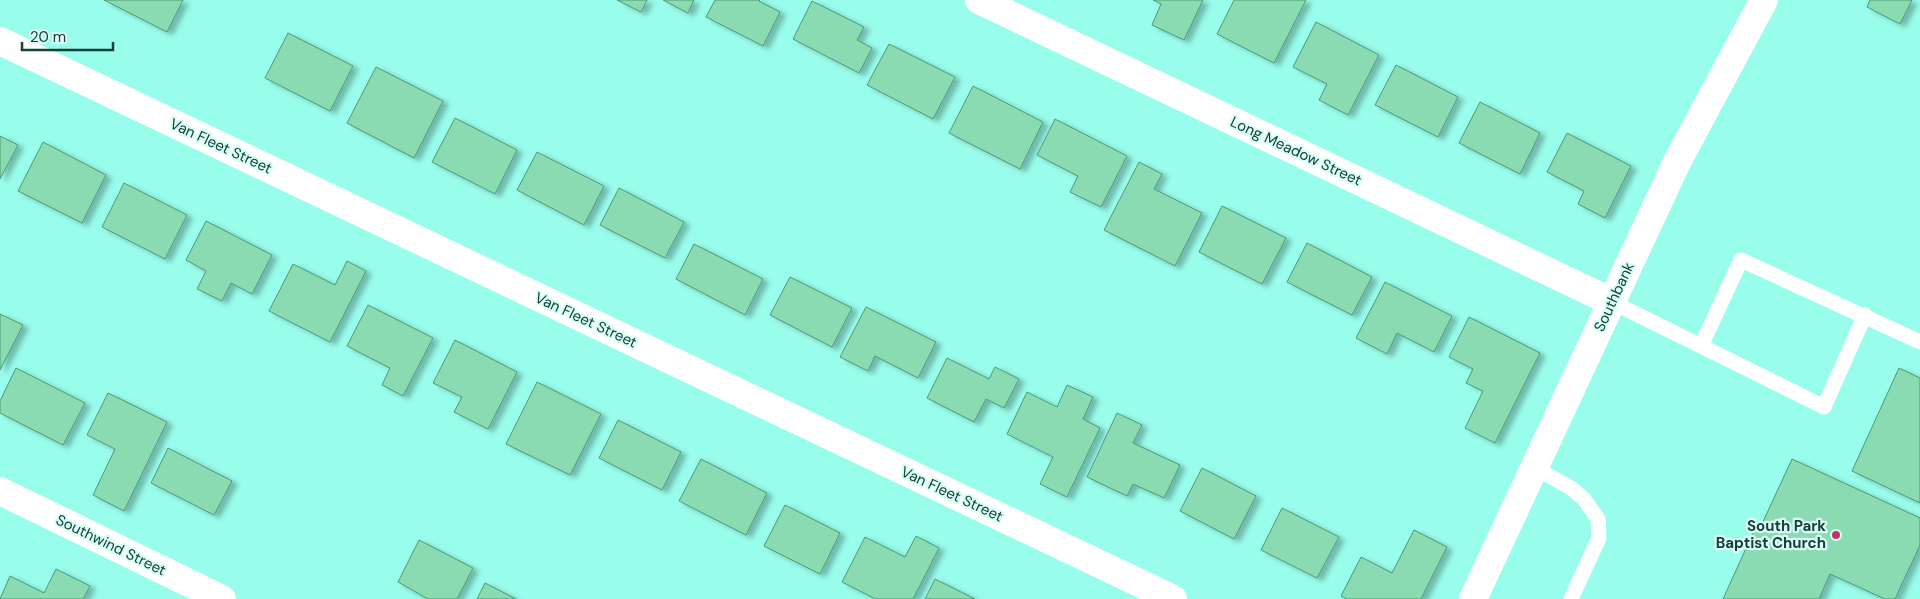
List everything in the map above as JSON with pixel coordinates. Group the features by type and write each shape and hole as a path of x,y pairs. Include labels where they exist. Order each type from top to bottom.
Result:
{"street":[{"name":"Long Meadow Street","path":"979,0 1612,302"},
{"name":"Southbank","path":"1473,599 1678,160 1764,0"},
{"name":"Van Fleet Street","path":"0,41 1173,599"},
{"name":"Southwind Street","path":"0,491 222,599"}],"lane":[{"path":"1701,346 1741,260 1865,315 1920,342"},
{"path":"1612,302 1824,407 1865,315"},
{"path":"1534,468 1571,488 1584,498 1598,519 1599,538 1571,599"}],"building":[{"path":"104,0 183,0 167,32"},
{"path":"617,0 647,0 641,12"},
{"path":"663,0 694,0 688,13"},
{"path":"715,0 760,0 780,12 763,46 706,17"},
{"path":"1153,0 1203,0 1184,40 1152,25 1161,4"},
{"path":"1234,0 1306,0 1274,63 1217,34"},
{"path":"1870,0 1912,0 1900,24 1867,7"},
{"path":"812,1 864,27 857,40 872,48 859,73 793,39"},
{"path":"1316,22 1379,55 1348,115 1319,100 1327,84 1293,67"},
{"path":"288,33 353,66 330,111 265,78"},
{"path":"889,44 955,77 933,119 867,85"},
{"path":"1396,65 1458,97 1438,137 1375,105"},
{"path":"376,67 443,101 414,158 347,123"},
{"path":"973,86 1043,122 1020,169 949,133"},
{"path":"1480,102 1540,133 1520,174 1459,143"},
{"path":"455,118 517,150 495,194 432,162"},
{"path":"1055,119 1127,156 1101,207 1070,192 1078,176 1037,155"},
{"path":"1567,133 1631,166 1605,218 1578,204 1584,191 1547,172"},
{"path":"0,136 18,145 0,179"},
{"path":"43,142 106,175 82,223 18,191"},
{"path":"537,152 604,186 584,225 517,190"},
{"path":"1139,162 1162,174 1154,189 1202,213 1175,266 1104,230"},
{"path":"124,183 187,215 165,259 102,227"},
{"path":"619,188 684,222 665,258 600,225"},
{"path":"1222,206 1286,238 1262,284 1199,252"},
{"path":"206,221 272,255 252,294 231,283 222,301 197,289 206,271 186,260"},
{"path":"1307,243 1372,277 1352,315 1287,282"},
{"path":"694,244 763,279 745,315 676,279"},
{"path":"347,261 366,271 330,342 269,311 293,264 335,285"},
{"path":"790,277 852,308 832,347 770,315"},
{"path":"1385,282 1452,316 1434,352 1397,333 1387,354 1356,338"},
{"path":"368,305 433,338 403,396 382,385 390,368 347,346"},
{"path":"866,307 936,342 918,378 875,356 868,371 840,357"},
{"path":"0,314 23,325 0,370"},
{"path":"1469,317 1540,353 1495,443 1465,428 1483,391 1466,383 1473,369 1449,357"},
{"path":"455,340 517,372 488,429 454,412 462,397 433,383"},
{"path":"947,358 989,379 995,367 1019,379 1004,408 986,399 974,422 927,398"},
{"path":"16,368 85,403 63,445 0,413 0,401"},
{"path":"1899,368 1920,378 1920,503 1852,471"},
{"path":"537,382 601,414 570,475 506,444"},
{"path":"1067,385 1093,397 1083,419 1100,428 1067,497 1040,484 1053,457 1007,434 1027,392 1057,407"},
{"path":"108,393 167,422 124,511 93,495 115,449 87,435"},
{"path":"1117,413 1142,425 1133,443 1180,465 1164,498 1133,484 1127,496 1087,477"},
{"path":"618,420 681,452 662,490 599,458"},
{"path":"168,448 232,481 214,515 151,483"},
{"path":"701,459 767,493 746,535 679,501"},
{"name":"South Park Baptist Church","path":"1792,459 1920,518 1920,545 1895,599 1885,599 1830,574 1819,599 1723,599 1757,524 1761,526"},
{"path":"1202,468 1256,496 1234,539 1180,511"},
{"path":"785,505 840,533 820,574 764,546"},
{"path":"1282,508 1339,537 1317,578 1261,550"},
{"path":"1414,530 1447,547 1421,599 1347,599 1341,596 1361,557 1392,573"},
{"path":"916,536 939,548 913,599 876,599 842,582 865,537 905,557"},
{"path":"419,540 473,568 457,599 428,599 398,582"},
{"path":"56,569 90,586 83,599 0,599 10,576 44,593"},
{"path":"935,579 975,599 925,599"},
{"path":"485,583 516,599 477,599"}],"place":[{"name":"South Park Baptist Church","path":"1836,535"}]}
